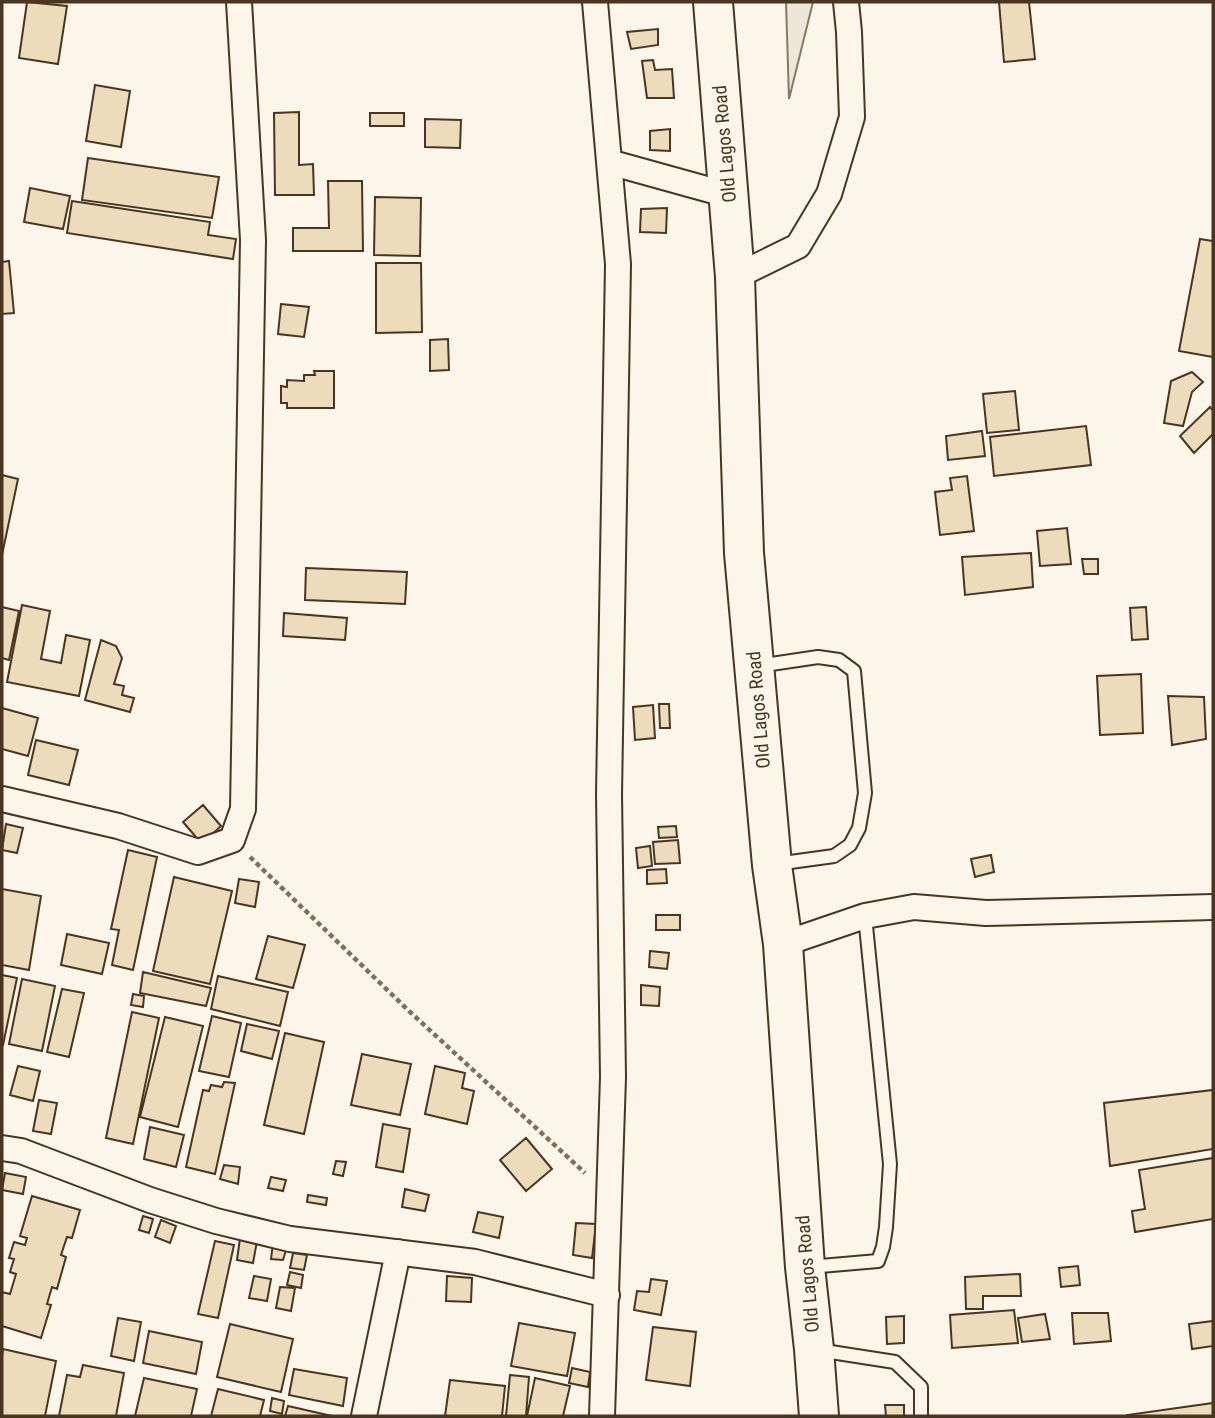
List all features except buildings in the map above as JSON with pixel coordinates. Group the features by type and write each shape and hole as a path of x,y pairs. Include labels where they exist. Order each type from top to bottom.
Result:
{"main road":[{"name":"Old Lagos Road","path":"713,2 735,277 744,553 772,865 783,944 805,1268 819,1416"}],"street":[{"path":"2,799 118,826 198,852 232,840 243,810 253,240 239,2"},
{"path":"596,2 618,264 609,794 613,1077 602,1416"},
{"path":"735,277 798,246 829,194 852,117 846,2"},
{"path":"609,162 728,195"},
{"path":"783,944 865,916 914,907 986,913 1213,907"},
{"path":"2,1148 21,1151 150,1200 216,1221 290,1239 475,1262 607,1295"},
{"path":"364,1416 398,1252"}],"lane":[{"path":"754,667 818,657 839,660 854,671 865,793 859,828 850,845 834,856 772,865"},
{"path":"805,1268 878,1261 883,1247 890,1164 865,916"},
{"path":"814,1349 895,1362 921,1387 921,1416"}],"path":[{"path":"232,840 409,1011 610,1196"}],"shaded area":[{"path":"786,2 813,2 789,99"}]}
